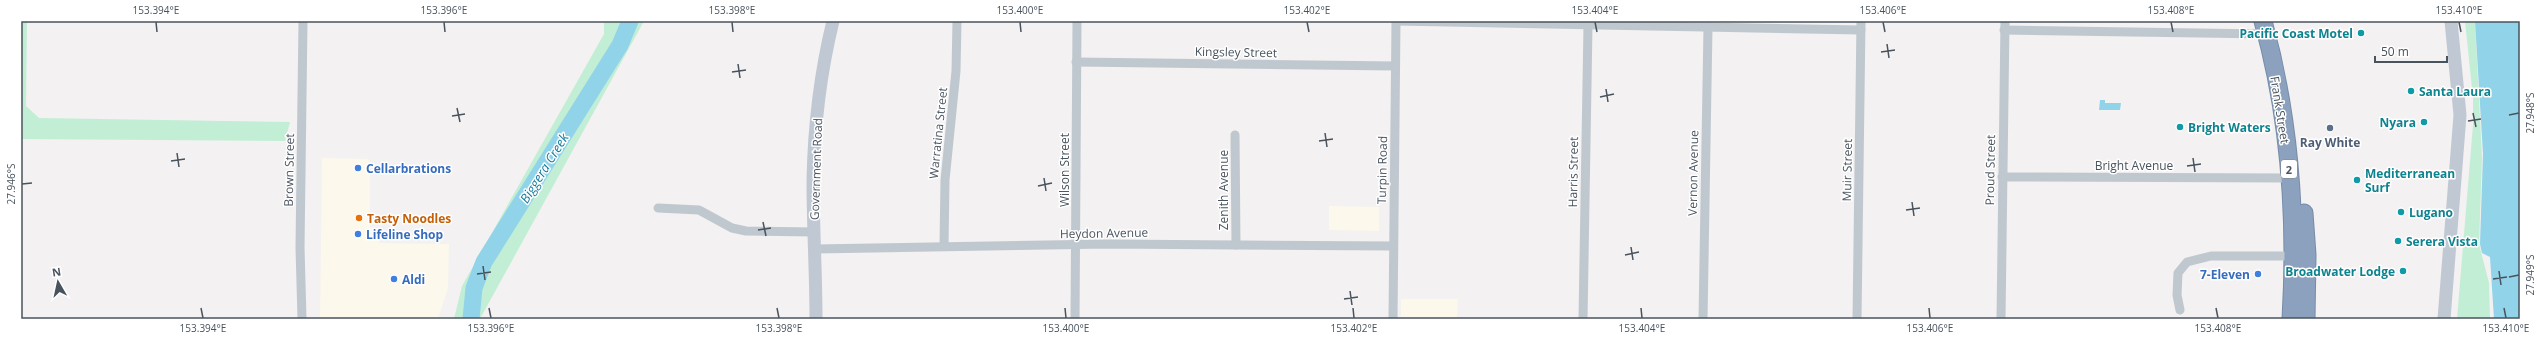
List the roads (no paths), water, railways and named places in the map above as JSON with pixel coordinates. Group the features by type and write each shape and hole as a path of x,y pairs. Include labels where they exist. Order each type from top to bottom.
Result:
{"highway":[{"name":"Frank Street","path":"2268,25 2290,178 2294,256 2291,319"},
{"name":"Frank Street","path":"2268,25 2292,102 2302,179 2307,255 2306,319"}],"main road":[{"name":"Government Road","path":"816,319 813,181 816,126 821,77 833,21"},
{"path":"2444,319 2460,115 2451,21"}],"street":[{"name":"Brown Street","path":"302,319 300,247 303,21"},
{"name":"Warratina Street","path":"944,246 945,180 956,71 957,21"},
{"name":"Wilson Street","path":"1075,319 1077,21"},
{"path":"1396,21 1708,27 1861,26"},
{"name":"Turpin Road","path":"1393,319 1396,21"},
{"name":"Harris Street","path":"1583,319 1588,25"},
{"path":"2004,26 2268,25"},
{"name":"Muir Street","path":"1857,319 1861,26"},
{"name":"Proud Street","path":"2002,319 2004,26"},
{"name":"Vernon Avenue","path":"1703,319 1708,27"},
{"name":"Kingsley Street","path":"1076,62 1395,66"},
{"name":"Zenith Avenue","path":"1235,135 1236,244"},
{"name":"Bright Avenue","path":"2002,177 2290,178"},
{"path":"658,208 699,210 732,228 746,231 814,232"},
{"name":"Heydon Avenue","path":"815,249 944,246 1236,244 1393,246"},
{"path":"2180,310 2177,295 2178,273 2187,262 2211,256 2294,256"}],"water":[{"path":"2475,21 2520,21 2520,319 2494,319 2490,257 2482,253 2480,244 2483,154"},
{"path":"2100,100 2105,100 2105,103 2121,103 2120,110 2099,110"}],"waterway":[{"name":"Biggera Creek","path":"471,319 474,288 484,262 620,45 630,21"}],"place":[{"name":"Pacific Coast Motel","path":"2361,33"},
{"name":"Santa Laura","path":"2411,91"},
{"name":"Nyara","path":"2424,122"},
{"name":"Bright Waters","path":"2180,127"},
{"name":"Ray White","path":"2330,128"},
{"name":"Cellarbrations","path":"358,168"},
{"name":"Mediterranean Surf","path":"2357,180"},
{"name":"Lugano","path":"2401,212"},
{"name":"Tasty Noodles","path":"359,218"},
{"name":"Lifeline Shop","path":"358,234"},
{"name":"Serera Vista","path":"2398,241"},
{"name":"Broadwater Lodge","path":"2403,271"},
{"name":"7-Eleven","path":"2258,274"},
{"name":"Aldi","path":"394,279"}]}
